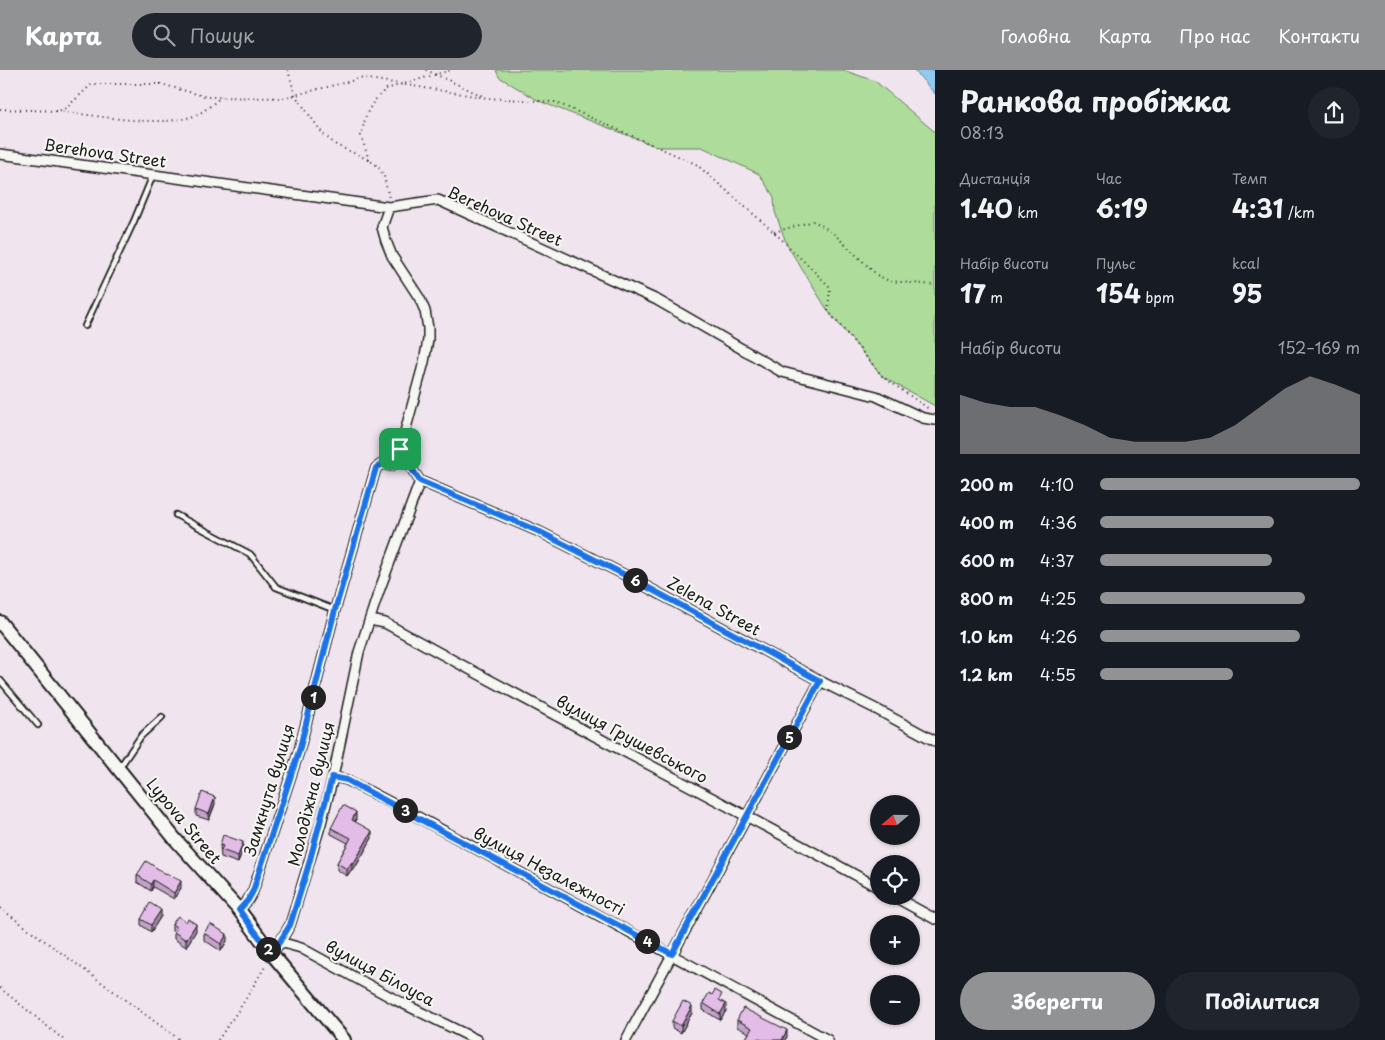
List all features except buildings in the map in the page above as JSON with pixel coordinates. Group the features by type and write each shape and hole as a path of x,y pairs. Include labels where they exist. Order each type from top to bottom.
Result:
{"street":[{"name":"Berehova Street","path":"0,154 389,207 438,200 657,300 782,372 876,396 923,418 935,420"},
{"name":"Замкнута вулиця","path":"239,910 253,891 299,751 335,610 376,468 382,464 391,466 394,464 400,449 424,362 428,340 425,311 420,299 392,256 386,241 382,227 389,207"},
{"path":"400,449 420,481"},
{"name":"Молодіжна вулиця","path":"280,942 290,925 308,867 332,777 359,652 378,594 420,481"},
{"name":"Zelena Street","path":"420,481 557,541 625,575 935,741"},
{"name":"вулиця Грушевського","path":"370,620 396,629 550,713 747,815 870,883"},
{"name":"Lypova Street","path":"0,622 175,839 239,910 272,954 344,1040"},
{"path":"626,1040 820,681"},
{"name":"вулиця Незалежності","path":"332,777 347,780 828,1040"},
{"path":"909,905 935,919"},
{"path":"272,954 280,942"},
{"name":"вулиця Білоуса","path":"280,942 301,948 396,1000 478,1040"}],"lane":[{"path":"85,326 134,221 152,175"},
{"path":"176,515 250,554 276,587 335,610"},
{"path":"0,680 38,725"},
{"path":"119,768 141,736 162,717"}],"path":[{"path":"288,70 295,94 323,134 336,145 378,166 384,177 390,200 389,207"},
{"path":"426,70 487,98"},
{"path":"369,160 361,136 366,115 374,101 386,89 451,70"},
{"path":"58,111 66,108 92,84 161,84 207,97 283,98 363,78 487,98 555,102 696,164 774,232 830,286 828,311 883,377 935,413"},
{"path":"0,109 58,111 145,121 176,121 196,115 221,97"},
{"path":"774,232 814,221 832,232 877,275 889,280 935,284"},
{"path":"0,908 180,1040"},
{"path":"218,1040 242,1005 272,954"},
{"path":"0,988 64,1040"}],"green space":[{"path":"496,70 843,70 875,81 935,132 935,406 883,377 828,311 787,245 775,212 774,197 759,174 702,147 658,147 539,101 499,77"}],"water":[{"path":"914,70 935,70 935,94"}],"route":[{"path":"400,449 420,481 540,532 625,575 820,681 672,954 405,810 347,780 332,777 321,823 290,925 272,954 239,910 253,891 299,751 335,610 376,468 382,464 391,466 394,464 397,461 400,449"}]}
